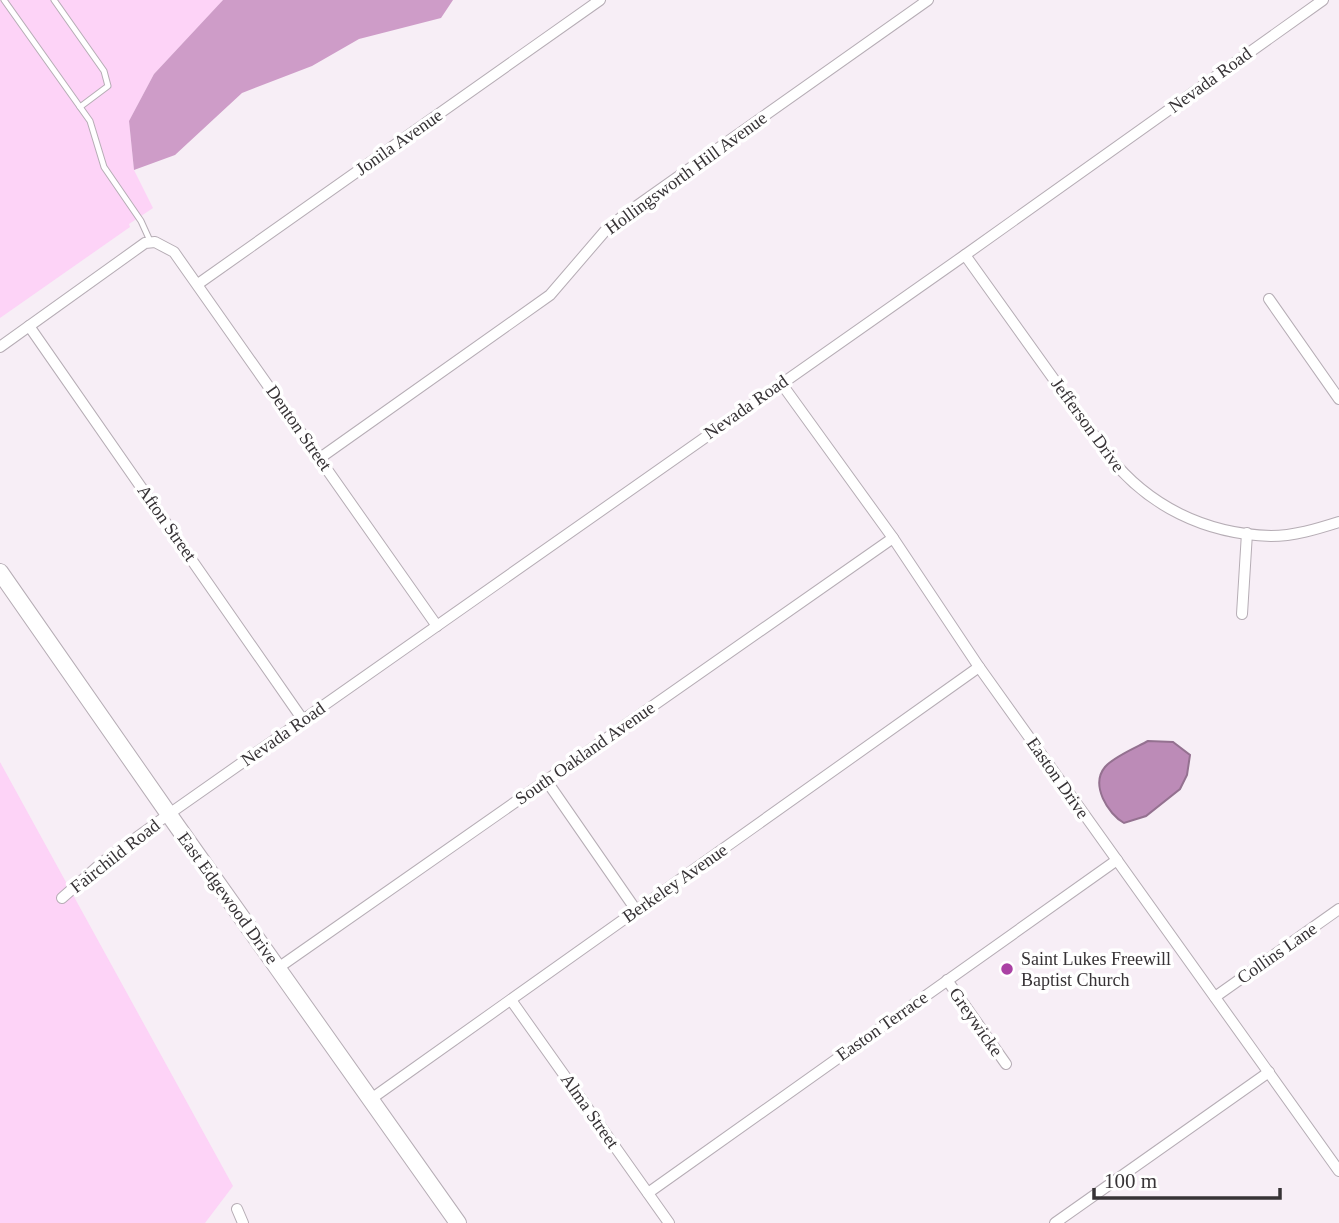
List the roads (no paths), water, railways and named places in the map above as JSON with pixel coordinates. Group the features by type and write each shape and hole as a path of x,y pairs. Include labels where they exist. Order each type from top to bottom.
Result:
{"street":[{"name":"Jonila Avenue","path":"198,285 600,0"},
{"name":"Hollingsworth Hill Avenue","path":"320,458 550,295 605,231 624,215 928,0"},
{"name":"Nevada Road","path":"169,814 1323,0"},
{"path":"0,346 145,243 151,243"},
{"name":"Denton Street","path":"151,243 174,252 437,626"},
{"name":"Jefferson Drive","path":"965,255 1126,478 1154,500 1178,514 1214,528 1272,536 1312,530 1339,522"},
{"path":"1269,299 1339,399"},
{"name":"Afton Street","path":"29,326 303,720"},
{"name":"Easton Drive","path":"781,383 893,538 979,667 1339,1171"},
{"path":"1242,614 1247,533"},
{"name":"South Oakland Avenue","path":"278,968 893,538"},
{"name":"East Edgewood Drive","path":"0,572 457,1223"},
{"name":"Berkeley Avenue","path":"371,1099 979,667"},
{"path":"545,780 636,910"},
{"name":"Fairchild Road","path":"62,898 104,861 169,814"},
{"name":"Easton Terrace","path":"648,1193 1117,860"},
{"name":"Collins Lane","path":"1215,997 1339,909"},
{"name":"Greywicke","path":"947,980 1006,1064"},
{"name":"Alma Street","path":"511,1000 669,1223"},
{"path":"1055,1223 1269,1072"},
{"path":"237,1209 243,1223"}],"lane":[{"path":"4,0 90,121 104,167 141,221 151,243"},
{"path":"54,0 104,71 108,86 80,107"}],"place":[{"name":"Saint Lukes Freewill Baptist Church","path":"1007,969"}]}
